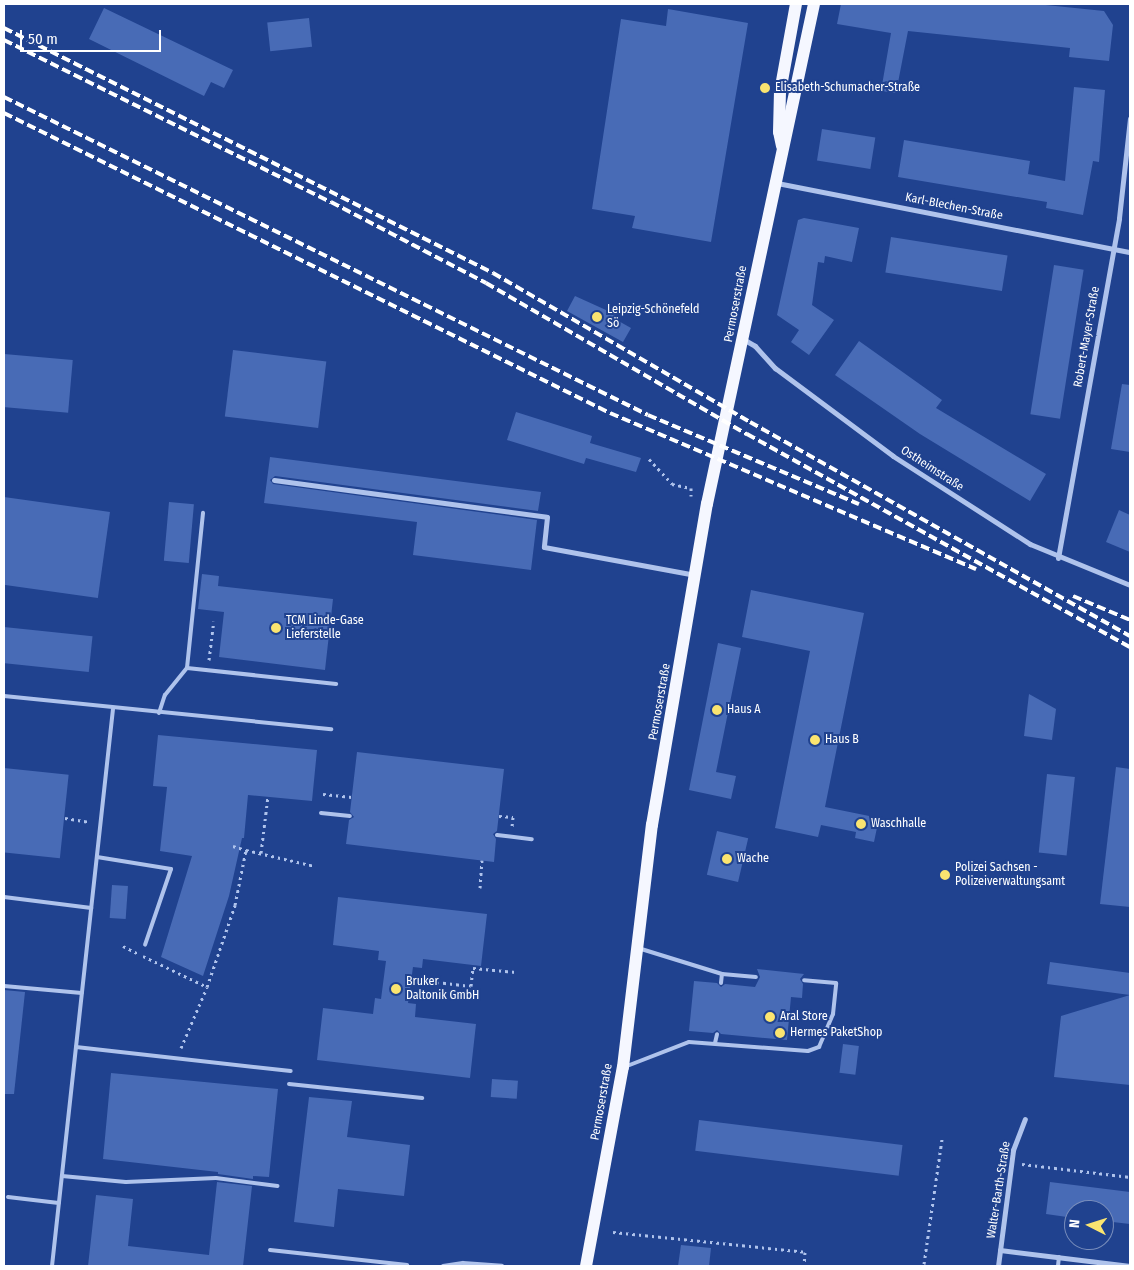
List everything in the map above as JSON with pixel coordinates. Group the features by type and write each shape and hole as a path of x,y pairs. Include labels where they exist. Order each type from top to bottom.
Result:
{"main road":[{"name":"Permoserstraße","path":"782,146 779,132 780,92 796,4"},
{"name":"Permoserstraße","path":"586,1266 623,1067 652,825 707,504 743,339 774,182 782,146 788,137 814,4"}],"street":[{"name":"Robert-Mayer-Straße","path":"1058,558 1113,248 1130,119"},
{"name":"Karl-Blechen-Straße","path":"774,182 1130,252"},
{"name":"Ostheimstraße","path":"743,339 755,346 775,368 893,456 1030,544 1058,558 1130,585"},
{"path":"274,480 547,517 544,546 696,575"},
{"name":"Walter-Barth-Straße","path":"998,1266 1011,1163 1014,1147 1025,1119"},
{"path":"1000,1250 1130,1266"}],"lane":[{"path":"159,713 165,695 187,668 203,513"},
{"path":"187,668 336,684"},
{"path":"4,696 113,709 331,729"},
{"path":"52,1266 113,709"},
{"path":"321,813 350,816"},
{"path":"497,835 532,839"},
{"path":"97,857 171,869 145,945"},
{"path":"4,897 91,908"},
{"path":"636,948 722,974 756,977"},
{"path":"721,983 722,974"},
{"path":"623,1067 689,1042 808,1051 819,1046 833,1014 836,983 804,980"},
{"path":"4,986 82,994"},
{"path":"715,1043 717,1034"},
{"path":"76,1047 291,1072"},
{"path":"289,1084 422,1098"},
{"path":"62,1176 126,1182 216,1178 277,1186"},
{"path":"8,1197 59,1204"},
{"path":"270,1250 407,1266"},
{"path":"1058,1266 1059,1257"},
{"path":"443,1266 463,1263 502,1266"}],"path":[{"path":"649,458 672,484 691,488 691,502"},
{"path":"208,671 214,621"},
{"path":"323,794 352,797"},
{"path":"261,853 268,796"},
{"path":"499,816 514,818 511,837"},
{"path":"65,818 100,823"},
{"path":"233,846 315,866"},
{"path":"176,1058 207,988 235,904 246,850"},
{"path":"480,888 482,860"},
{"path":"123,946 207,988"},
{"path":"411,979 471,986 473,968 516,972"},
{"path":"924,1264 942,1138"},
{"path":"1011,1163 1130,1177"},
{"path":"613,1232 806,1252 804,1266"}],"building":[{"path":"841,4 1036,4 1104,11 1113,25 1109,61 1069,57 1070,48 908,31 896,93 881,91 891,33 837,24"},
{"path":"104,8 233,70 224,88 211,82 204,96 89,39"},
{"path":"668,9 748,23 711,242 632,228 635,216 592,209 621,19 666,26"},
{"path":"309,18 312,47 270,51 267,22"},
{"path":"1074,87 1105,90 1099,162 1093,161 1083,215 1046,208 1047,202 898,177 904,140 1030,161 1028,174 1065,181"},
{"path":"822,129 875,137 870,169 817,161"},
{"path":"804,218 859,228 852,262 825,256 824,263 818,262 812,305 834,320 809,355 791,342 799,330 777,315 798,220"},
{"path":"891,237 1008,255 1002,291 885,273"},
{"path":"1054,265 1084,270 1060,419 1030,414"},
{"name":"Leipzig-Schönefeld Sö","path":"575,296 617,315 615,319 631,328 623,342 567,311"},
{"path":"859,341 942,400 936,408 1046,474 1030,501 920,434 835,375"},
{"path":"233,350 326,361 318,428 225,417"},
{"path":"4,354 73,360 68,413 4,407"},
{"path":"1122,384 1130,385 1130,452 1111,449"},
{"path":"516,412 592,436 590,443 641,458 636,472 586,458 584,464 507,440"},
{"path":"270,457 541,492 538,511 275,476 270,480 273,484 537,520 531,570 413,555 417,522 264,503"},
{"path":"4,497 110,512 98,598 4,585"},
{"path":"169,502 194,504 189,563 164,561"},
{"path":"1119,510 1130,515 1130,552 1106,542"},
{"name":"TCM Linde-Gase Lieferstelle","path":"202,574 219,576 218,586 333,599 325,670 219,657 224,612 198,609"},
{"name":"Haus B","path":"751,590 864,613 825,807 879,818 874,842 855,838 856,832 821,825 818,837 775,828 810,651 742,637"},
{"path":"4,627 93,636 89,672 4,663"},
{"name":"Haus A","path":"718,643 741,648 716,772 736,776 731,799 689,790"},
{"path":"1029,694 1056,709 1052,740 1024,736"},
{"path":"158,735 317,750 312,801 248,795 244,838 242,838 229,896 203,976 161,957 192,856 160,851 167,787 153,786"},
{"path":"357,752 504,769 497,831 493,834 496,839 494,862 346,844 349,820 354,817 350,812"},
{"path":"1116,767 1130,769 1130,907 1100,904"},
{"path":"4,768 69,775 60,858 4,852"},
{"path":"1047,774 1075,777 1067,855 1039,853"},
{"name":"Wache","path":"717,831 748,838 738,882 707,875"},
{"path":"112,885 128,886 126,919 110,918"},
{"name":"Bruker Daltonik GmbH","path":"338,897 487,914 481,966 423,959 422,968 413,967 408,1003 416,1004 415,1017 476,1024 470,1078 317,1060 323,1008 373,1014 375,998 381,999 386,961 378,960 379,951 333,945"},
{"path":"1050,962 1130,973 1130,995 1047,984"},
{"path":"757,969 804,974 800,979 803,984 802,998 791,997 787,1040 721,1034 717,1030 713,1033 689,1031 694,981 717,983 721,987 725,984 755,987 760,977"},
{"path":"4,990 25,992 14,1094 4,1094"},
{"path":"1130,995 1130,1085 1054,1077 1061,1016"},
{"path":"843,1044 859,1046 855,1075 839,1073"},
{"path":"111,1073 278,1089 269,1177 253,1176 253,1179 218,1174 218,1172 103,1159"},
{"path":"492,1079 518,1081 517,1099 491,1097"},
{"path":"309,1097 352,1101 347,1137 410,1145 404,1196 338,1189 334,1227 294,1222"},
{"path":"699,1120 902,1145 899,1176 695,1151"},
{"path":"217,1182 252,1186 243,1266 88,1266 96,1195 133,1199 128,1246 209,1255"},
{"path":"1050,1182 1130,1192 1130,1224 1114,1222 1114,1200 1064,1200 1064,1217 1046,1214"},
{"path":"681,1245 711,1248 709,1266 678,1266"}],"railway":[{"path":"4,28 493,273 750,422 1130,636"},
{"path":"4,40 331,202 486,283 747,434 1130,647"},
{"path":"4,97 648,415 859,504"},
{"path":"4,113 610,413 976,569"},
{"path":"1073,596 1130,620"}],"place":[{"name":"Elisabeth-Schumacher-Straße","path":"765,88"},
{"name":"Leipzig-Schönefeld Sö","path":"597,317"},
{"name":"TCM Linde-Gase Lieferstelle","path":"276,628"},
{"name":"Haus A","path":"717,710"},
{"name":"Haus B","path":"815,740"},
{"name":"Waschhalle","path":"861,824"},
{"name":"Wache","path":"727,859"},
{"name":"Polizei Sachsen - Polizeiverwaltungsamt","path":"945,875"},
{"name":"Bruker Daltonik GmbH","path":"396,989"},
{"name":"Aral Store","path":"770,1017"},
{"name":"Hermes PaketShop","path":"780,1033"}]}
